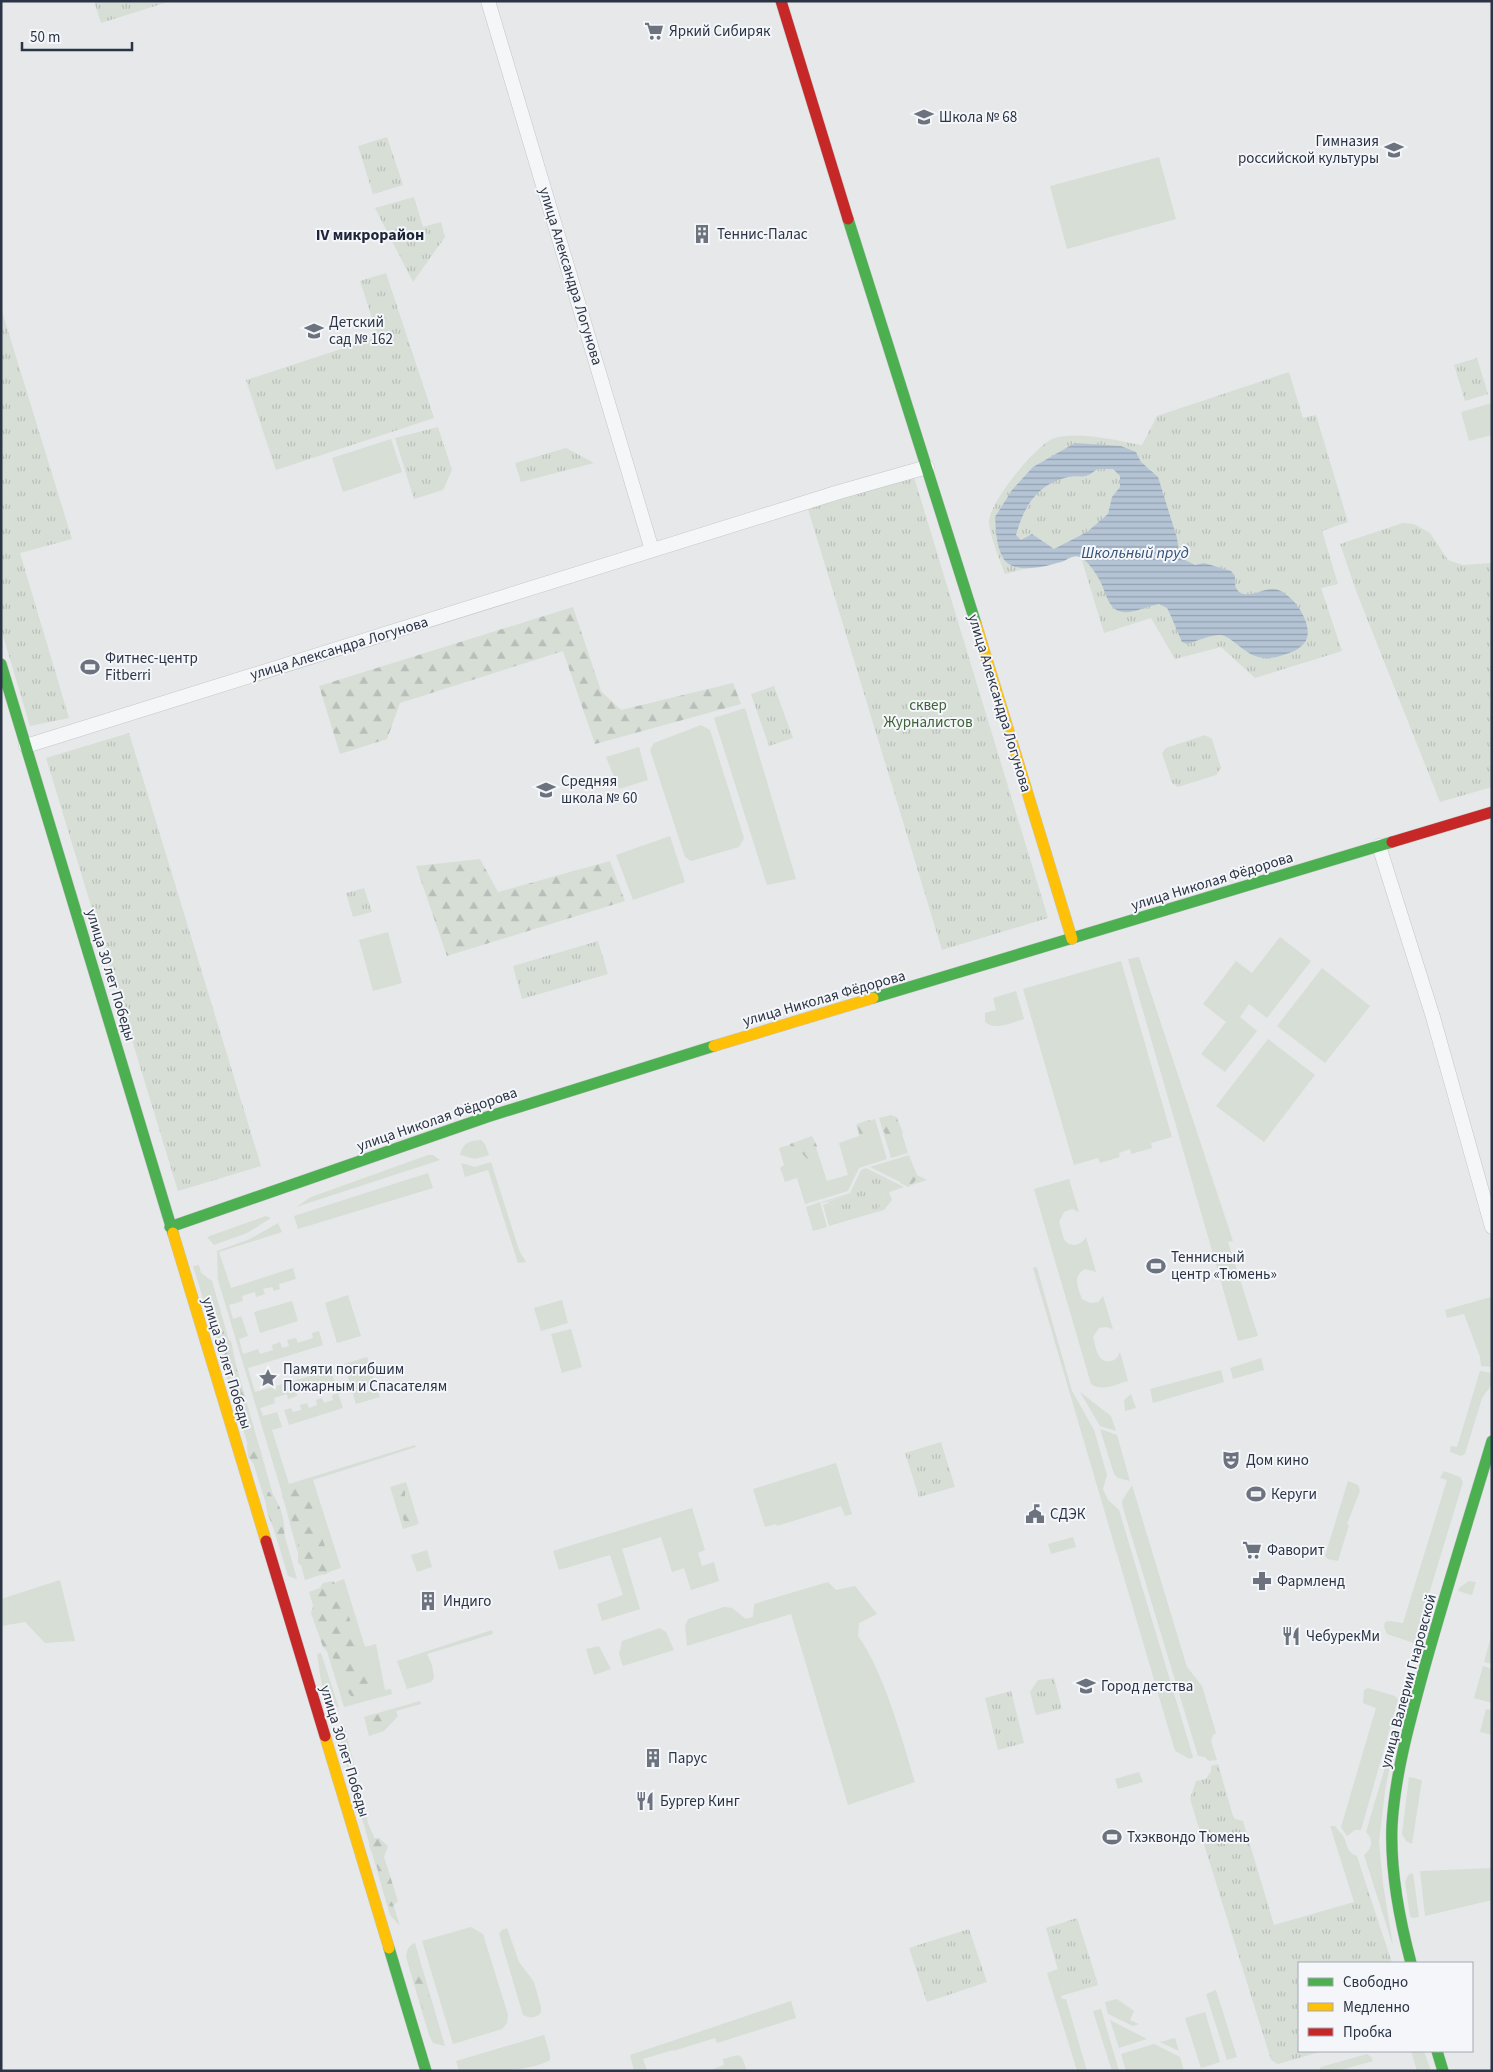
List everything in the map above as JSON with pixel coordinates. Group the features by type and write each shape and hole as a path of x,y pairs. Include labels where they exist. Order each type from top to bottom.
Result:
{"street":[{"name":"улица Александра Логунова","path":"488,1 652,550"},
{"name":"улица Александра Логунова","path":"781,1 1072,939"},
{"name":"улица Александра Логунова","path":"26,746 839,492 927,467"},
{"name":"улица 30 лет Победы","path":"1,664 426,2071"},
{"name":"улица Николая Фёдорова","path":"170,1227 486,1117 741,1038 1492,812"},
{"path":"1379,846 1433,1016 1492,1227"},
{"name":"улица Валерии Гнаровской","path":"1411,1962 1401,1930 1395,1889 1392,1826 1396,1788 1408,1727 1426,1658 1492,1441"},
{"path":"1437,2052 1443,2071"}],"green space":[{"path":"94,1 171,1 101,23"},
{"path":"387,137 403,185 373,194 358,146"},
{"path":"1159,157 1176,219 1067,249 1050,186"},
{"path":"414,197 423,227 441,222 445,237 413,282 375,208"},
{"path":"386,273 434,418 276,470 246,380 378,337 360,281"},
{"path":"1,308 72,539 20,553 69,718 30,726 1,629"},
{"path":"1477,358 1488,394 1465,401 1454,365"},
{"path":"1289,372 1303,418 1316,415 1348,522 1322,531 1338,584 1321,588 1342,651 1255,678 1221,647 1175,659 1151,618 1104,633 1080,554 1005,574 991,534 989,523 991,514 996,503 1015,475 1037,450 1047,442 1066,436 1088,436 1142,445 1157,416"},
{"path":"1492,403 1492,435 1469,441 1461,412"},
{"path":"438,427 452,470 443,490 414,499 395,438"},
{"path":"391,439 402,472 343,492 332,458"},
{"path":"566,448 594,463 521,482 515,463"},
{"name":"сквер Журналистов","path":"914,477 1048,918 942,950 808,509"},
{"path":"1403,523 1414,524 1430,533 1448,560 1463,565 1492,563 1492,787 1440,802 1358,596 1340,544"},
{"path":"573,607 601,691 621,710 733,683 741,704 595,744 563,651 400,703 387,739 340,754 319,686"},
{"path":"774,686 793,738 769,746 751,694"},
{"path":"745,708 796,879 767,885 714,718"},
{"path":"701,725 710,730 744,838 739,847 691,861 685,857 650,750 654,743"},
{"path":"129,733 261,1166 178,1191 46,758"},
{"path":"1205,735 1212,739 1221,768 1216,775 1178,787 1172,783 1162,753 1166,748"},
{"path":"639,747 648,780 619,789 606,757"},
{"path":"670,836 685,882 633,900 616,855"},
{"path":"480,859 498,892 610,861 625,901 447,956 416,866"},
{"path":"364,888 372,912 353,917 346,893"},
{"path":"388,932 402,983 373,991 359,940"},
{"path":"1280,937 1311,961 1267,1018 1249,1004 1240,1017 1257,1031 1225,1072 1201,1054 1226,1022 1203,1004 1236,961 1252,973"},
{"path":"598,941 608,974 522,999 513,966"},
{"path":"1139,957 1233,1241 1228,1242 1258,1336 1238,1341 1128,959"},
{"path":"1121,961 1172,1137 1151,1143 1152,1148 1131,1154 1130,1149 1119,1153 1120,1157 1100,1163 1098,1158 1074,1165 1023,989"},
{"path":"1322,968 1370,1006 1325,1063 1277,1026"},
{"path":"1016,991 1024,1019 999,1026 989,1025 985,1022 985,1013 996,1010 993,998"},
{"path":"1268,1039 1315,1075 1264,1142 1216,1106"},
{"path":"891,1115 897,1118 908,1153 891,1158 879,1118"},
{"path":"896,1116 903,1133 898,1139 893,1139 883,1130 888,1119"},
{"path":"875,1119 887,1159 859,1168 848,1191 805,1204 797,1178 785,1182 780,1168 784,1165 779,1148 813,1138 827,1181 848,1175 839,1143 859,1136 856,1125"},
{"path":"869,1120 871,1129 864,1142 861,1139 857,1124"},
{"path":"812,1136 817,1146 812,1159 808,1160 802,1153 792,1152 790,1144"},
{"path":"481,1140 485,1144 489,1155 475,1159 460,1155 467,1143"},
{"path":"428,1155 433,1155 440,1160 296,1207 311,1197"},
{"path":"909,1155 915,1174 927,1180 908,1186 870,1167"},
{"path":"907,1157 911,1160 918,1178 909,1187 900,1183 900,1180 905,1176 906,1168 902,1166"},
{"path":"491,1162 519,1250 526,1262 518,1263 488,1170 465,1177 461,1163 475,1167"},
{"path":"866,1168 904,1187 889,1192 892,1200 884,1210 877,1212 890,1182 866,1171 862,1172 851,1194 822,1203 850,1193 861,1170"},
{"path":"866,1171 890,1182 877,1212 873,1213 869,1209 865,1212 861,1209 851,1214 848,1209 845,1214 841,1214 836,1207 827,1202 851,1194 862,1172"},
{"path":"428,1173 433,1188 298,1229 294,1216"},
{"path":"1069,1179 1079,1212 1072,1209 1064,1212 1059,1222 1064,1239 1069,1244 1079,1244 1086,1237 1096,1272 1085,1269 1078,1275 1079,1291 1082,1299 1090,1303 1098,1302 1103,1296 1113,1329 1099,1328 1093,1337 1096,1350 1100,1357 1106,1361 1116,1359 1120,1352 1128,1381 1109,1387 1091,1384 1034,1189"},
{"path":"820,1202 827,1227 813,1231 806,1207"},
{"path":"828,1203 836,1207 841,1214 848,1209 869,1209 873,1213 829,1226 823,1205"},
{"path":"266,1216 271,1218 247,1233 214,1245 207,1237"},
{"path":"278,1223 282,1232 219,1252 231,1288 293,1268 296,1279 279,1284 280,1289 274,1291 272,1287 263,1289 265,1294 256,1297 255,1292 242,1296 243,1301 229,1305 233,1319 241,1316 248,1336 239,1339 243,1354 258,1349 260,1354 273,1350 272,1345 280,1342 282,1348 289,1346 287,1340 296,1338 298,1343 313,1338 312,1333 319,1331 323,1345 248,1368 255,1392 331,1370 335,1384 329,1386 327,1382 312,1387 313,1391 304,1394 303,1389 296,1391 297,1396 288,1399 287,1394 274,1398 275,1403 260,1408 263,1416 277,1412 282,1427 272,1430 289,1484 415,1445 416,1447 313,1480 341,1568 305,1580 281,1490 218,1280 217,1251 250,1239"},
{"path":"199,1265 201,1273 212,1281 297,1579 288,1576 193,1266"},
{"path":"1033,1268 1037,1268 1072,1391 1094,1430 1107,1475 1103,1489 1108,1500 1119,1510 1193,1757 1190,1759 1175,1751"},
{"path":"348,1295 361,1336 337,1343 325,1303"},
{"path":"1491,1297 1492,1367 1481,1366 1480,1357 1464,1314 1447,1318 1445,1310"},
{"path":"562,1300 568,1323 541,1331 534,1308"},
{"path":"292,1301 298,1321 260,1333 254,1312"},
{"path":"214,1309 220,1316 225,1337 231,1341 247,1403 243,1413 240,1414 233,1387 213,1330 211,1311"},
{"path":"571,1329 582,1367 562,1373 551,1334"},
{"path":"367,1357 375,1383 366,1386 367,1392 377,1389 380,1397 356,1404 344,1364"},
{"path":"1261,1358 1264,1370 1233,1379 1230,1368"},
{"path":"1221,1370 1224,1382 1153,1403 1150,1389"},
{"path":"1480,1371 1492,1373 1492,1384 1482,1398 1465,1454 1461,1456 1450,1452 1451,1446 1457,1447"},
{"path":"1080,1392 1111,1416 1116,1431 1100,1426"},
{"path":"338,1393 343,1408 289,1425 284,1410 291,1408 293,1412 301,1410 300,1405 307,1403 309,1408 317,1405 316,1400 322,1398 324,1403 333,1400 332,1395"},
{"path":"1131,1394 1136,1408 1125,1411 1124,1400"},
{"path":"1100,1429 1117,1435 1130,1481 1118,1478 1114,1474"},
{"path":"256,1437 262,1455 260,1466 257,1467 248,1457 247,1445 251,1439"},
{"path":"941,1442 955,1487 919,1497 905,1453"},
{"path":"836,1463 852,1514 845,1516 841,1506 777,1526 776,1524 765,1527 753,1489"},
{"path":"1444,1471 1460,1477 1463,1482 1414,1643 1387,1634 1384,1627 1385,1622 1389,1621 1403,1623 1447,1480 1440,1478"},
{"path":"1348,1481 1358,1485 1360,1491 1347,1524 1349,1525 1338,1561 1328,1559 1325,1556"},
{"path":"406,1482 419,1524 403,1529 390,1487"},
{"path":"1132,1485 1187,1667 1202,1686 1216,1733 1211,1741 1217,1760 1209,1761 1205,1757 1198,1756 1123,1508 1122,1501"},
{"path":"301,1486 306,1488 330,1562 331,1569 324,1575 317,1572 309,1572 298,1563 298,1538 282,1496 286,1491"},
{"path":"401,1488 405,1491 405,1497 409,1500 413,1518 412,1523 404,1521 400,1509 397,1492"},
{"path":"268,1492 271,1492 275,1497 280,1508 284,1526 284,1539 279,1537 268,1515 266,1498"},
{"path":"692,1508 705,1550 698,1553 702,1566 714,1562 719,1581 691,1590 684,1568 672,1572 661,1537 622,1549 640,1609 602,1621 597,1604 623,1595 610,1555 559,1570 553,1551"},
{"path":"1073,1537 1076,1547 1051,1554 1048,1544"},
{"path":"427,1550 432,1567 417,1572 411,1555"},
{"path":"344,1579 365,1647 376,1644 385,1690 391,1689 392,1694 344,1707 309,1592"},
{"path":"60,1580 75,1641 45,1643 25,1622 1,1626 1,1599"},
{"path":"333,1581 338,1588 350,1620 357,1652 357,1661 369,1671 371,1681 365,1695 356,1698 351,1696 338,1679 334,1659 323,1647 311,1613 316,1595 323,1583"},
{"path":"1469,1581 1476,1582 1472,1595 1458,1591 1460,1587"},
{"path":"828,1582 836,1590 855,1586 877,1614 859,1623 858,1636 868,1651 884,1687 915,1782 848,1805 791,1614 687,1646 685,1626 688,1619 724,1607 732,1608 746,1619 753,1617 754,1604"},
{"path":"660,1628 666,1632 674,1650 623,1666 619,1654 622,1641"},
{"path":"492,1630 493,1634 427,1654 432,1665 434,1678 431,1682 407,1689 397,1661"},
{"path":"1492,1633 1492,1664 1484,1662"},
{"path":"599,1646 611,1669 594,1675 586,1649"},
{"path":"321,1653 339,1708 332,1704 324,1692 317,1654"},
{"path":"1483,1666 1492,1669 1492,1703 1474,1698"},
{"path":"1054,1678 1062,1709 1036,1715 1030,1692 1038,1680"},
{"path":"1368,1688 1395,1696 1398,1700 1361,1830 1355,1830 1347,1836 1341,1827 1376,1708 1363,1703 1364,1690"},
{"path":"1011,1691 1024,1743 998,1750 985,1698"},
{"path":"420,1701 421,1704 396,1711 398,1716 384,1731 369,1736 364,1717"},
{"path":"1486,1709 1492,1710 1492,1735 1480,1732"},
{"path":"385,1712 392,1715 389,1721 381,1729 373,1728 370,1720 371,1717"},
{"path":"344,1724 368,1823 379,1849 381,1864 400,1926 390,1915 339,1739"},
{"path":"1391,1747 1393,1750 1385,1791 1379,1842 1383,1884 1393,1946 1364,1855 1369,1850 1371,1844 1369,1835 1366,1832"},
{"path":"1218,1764 1233,1816 1235,1819 1243,1821 1274,1925 1354,1902 1365,1881 1392,1962 1298,1962 1298,2052 1320,2052 1278,2064 1271,2060 1190,1799 1196,1781 1206,1779 1211,1771 1211,1766"},
{"path":"1139,1772 1143,1782 1118,1789 1115,1779"},
{"path":"1409,1777 1422,1780 1412,1844 1406,1841 1402,1834"},
{"path":"1330,1826 1335,1826 1343,1837 1347,1848 1357,1856 1365,1881 1354,1902"},
{"path":"372,1838 379,1838 388,1846 384,1857 398,1901 392,1907 387,1904 375,1859 369,1846"},
{"path":"1492,1868 1492,1900 1425,1916 1420,1871"},
{"path":"1413,1873 1419,1917 1412,1918 1410,1916 1405,1882 1408,1875"},
{"path":"1077,1918 1097,1981 1064,1991 1046,1928"},
{"path":"471,1927 483,1934 508,2015 507,2023 502,2029 453,2044 422,1941"},
{"path":"507,1928 519,1962 534,1982 541,2007 541,2013 535,2017 523,2015 499,1934"},
{"path":"969,1929 987,1982 927,2002 909,1948"},
{"path":"415,1943 445,2046 433,2043 429,2035 406,1957 408,1948"},
{"path":"410,1957 419,1961 433,2012 428,2017 425,2017 415,1986"},
{"path":"1058,1969 1064,1991 1097,1981 1098,1985 1061,1996 1062,1999 1066,1999 1087,2071 1077,2071 1047,1973"},
{"path":"1216,1990 1237,2057 1227,2060 1206,1994"},
{"path":"1117,1999 1134,2011 1130,2020 1139,2024 1133,2026 1108,2014 1105,2002"},
{"path":"791,2001 796,2018 717,2043 715,2038 643,2059 647,2071 634,2071 630,2055"},
{"path":"1101,2009 1119,2071 1112,2071 1093,2011"},
{"path":"1205,2012 1220,2062 1201,2068 1185,2018"},
{"path":"1110,2020 1147,2039 1119,2048"},
{"path":"544,2035 550,2060 542,2064 520,2069 459,2071 456,2061"},
{"path":"1175,2038 1179,2051 1160,2042"},
{"path":"1154,2044 1180,2057 1184,2071 1126,2071 1121,2054"},
{"path":"1411,2052 1424,2052 1431,2071 1417,2071"},
{"path":"1367,2054 1373,2061 1337,2071 1318,2071 1321,2067"},
{"path":"738,2055 742,2058 747,2071 708,2071 724,2065 723,2059"}],"water":[{"name":"Школьный пруд","path":"1075,443 1121,446 1136,452 1141,462 1158,477 1177,538 1179,551 1185,560 1195,565 1204,563 1231,571 1235,576 1236,588 1241,593 1253,594 1274,589 1281,591 1295,602 1305,619 1308,635 1305,642 1294,651 1271,658 1252,655 1222,635 1212,636 1187,644 1182,642 1167,608 1159,604 1130,612 1122,612 1112,606 1102,584 1087,562 1082,558 1077,556 1057,563 1032,568 1015,567 1008,564 999,548 995,517 1012,490 1033,467","holes":["1097,469 1113,469 1120,476 1120,487 1112,497 1108,514 1087,532 1054,549 1032,534 1021,540 1016,535 1023,515 1033,498 1048,485 1068,477 1086,476"]}],"traffic: fast":[{"path":"848,219 976,624"},
{"path":"1,664 173,1233"},
{"path":"873,998 1392,842"},
{"path":"170,1227 487,1117 714,1046"},
{"path":"1411,1962 1399,1912 1392,1860 1392,1825 1396,1788 1421,1680 1492,1441"},
{"path":"389,1948 426,2071"},
{"path":"1437,2052 1443,2071"}],"traffic: slow":[{"path":"976,624 1072,939"},
{"path":"714,1046 873,998"},
{"path":"173,1233 266,1541"},
{"path":"325,1736 389,1948"}],"traffic: jam":[{"path":"781,1 848,219"},
{"path":"1392,842 1492,812"},
{"path":"266,1541 325,1736"}],"place":[{"name":"Яркий Сибиряк","path":"654,31"},
{"name":"Школа № 68","path":"924,117"},
{"name":"Гимназия российской культуры","path":"1394,150"},
{"name":"Теннис-Палас","path":"702,234"},
{"name":"Детский сад № 162","path":"314,331"},
{"name":"Фитнес-центр Fitberri","path":"90,667"},
{"name":"Средняя школа № 60","path":"546,790"},
{"name":"Теннисный центр «Тюмень»","path":"1156,1266"},
{"name":"Памяти погибшим Пожарным и Спасателям","path":"268,1378"},
{"name":"Дом кино","path":"1231,1460"},
{"name":"Керуги","path":"1256,1494"},
{"name":"СДЭК","path":"1035,1514"},
{"name":"Фаворит","path":"1252,1550"},
{"name":"Фармленд","path":"1262,1581"},
{"name":"Индиго","path":"428,1601"},
{"name":"ЧебурекМи","path":"1291,1636"},
{"name":"Город детства","path":"1086,1686"},
{"name":"Парус","path":"653,1758"},
{"name":"Бургер Кинг","path":"645,1801"},
{"name":"Тхэквондо Тюмень","path":"1112,1837"}],"district":[{"name":"IV микрорайон","path":"370,234"}]}
